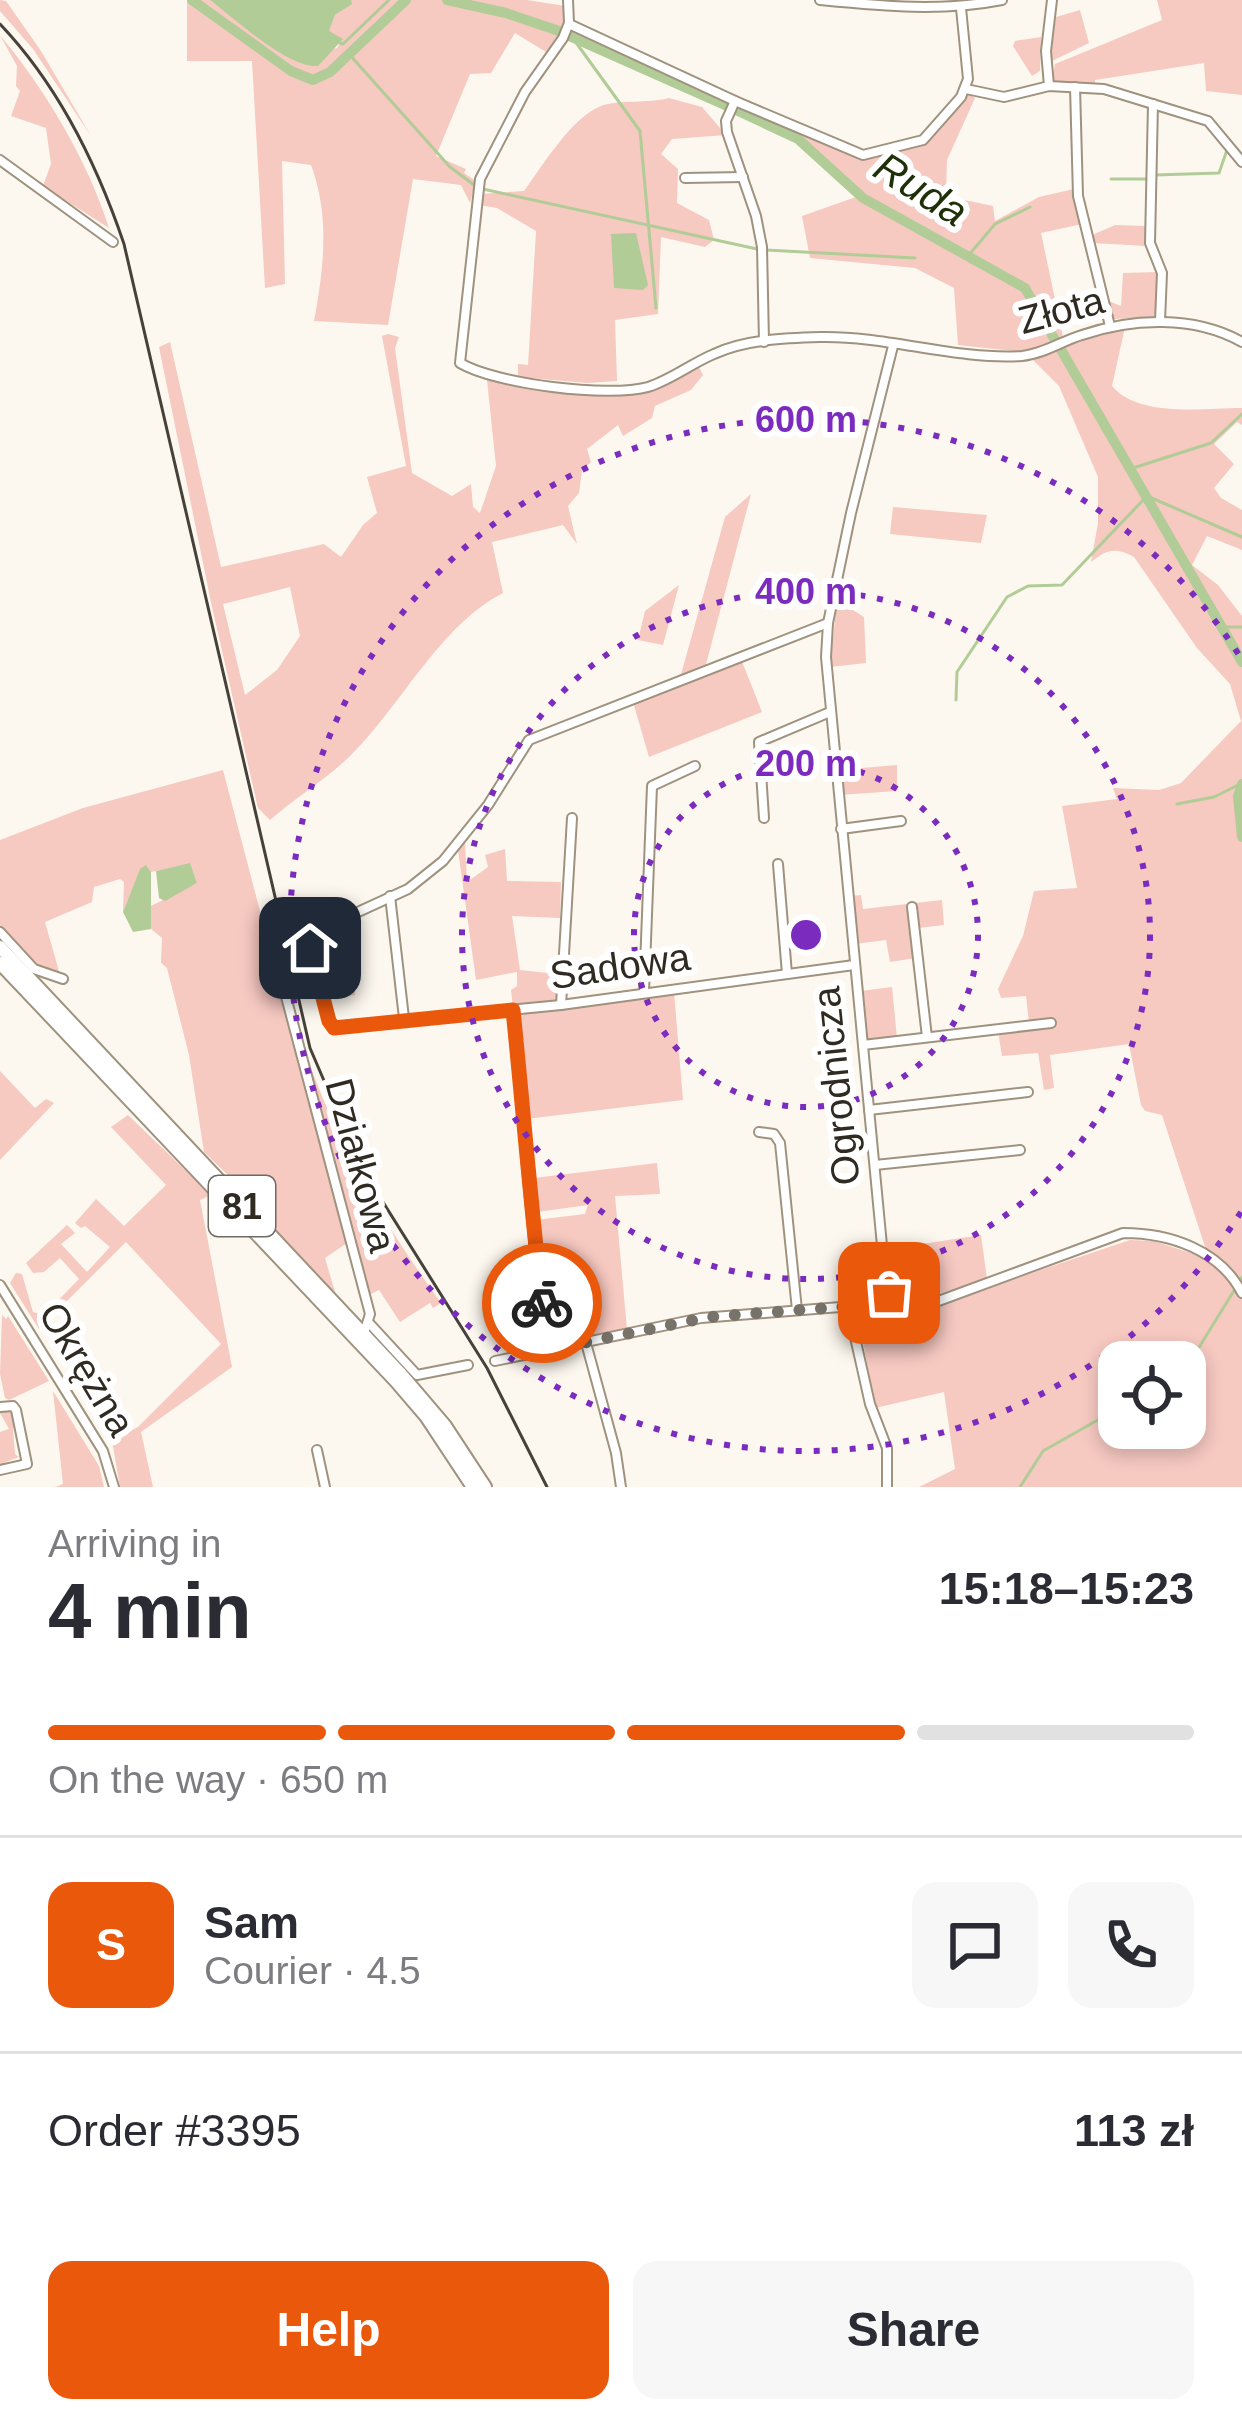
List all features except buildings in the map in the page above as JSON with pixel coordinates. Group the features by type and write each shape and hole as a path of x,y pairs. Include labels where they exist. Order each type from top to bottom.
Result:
{"main road":[{"name":"81","path":"0,946 366,1329 436,1414 485,1487"},
{"name":"81","path":"0,963 420,1408 473,1487"}],"street":[{"path":"568,0 569,23 502,131 480,179 460,364 504,380 601,390 646,388 735,346 764,341 826,337 893,346"},
{"path":"820,0 959,6 1002,0"},
{"path":"1049,86 1046,51 1052,0"},
{"path":"569,23 863,155 922,140 966,89 959,6"},
{"path":"966,89 1004,98 1049,86 1104,89 1208,122 1242,162"},
{"path":"1076,87 1078,196 1110,326"},
{"path":"735,101 726,121 727,132 762,247 764,341"},
{"path":"1153,104 1150,243 1162,273 1160,321"},
{"path":"0,160 113,242"},
{"path":"686,178 743,177"},
{"name":"Złota","path":"893,346 1018,356 1110,326 1160,321 1242,342"},
{"name":"Ogrodnicza","path":"886,1301 889,1293 830,712 828,623 893,346"},
{"path":"404,1018 390,896 408,889 443,861 488,806 529,740 828,623"},
{"path":"764,818 759,742 830,712"},
{"path":"644,992 652,786 695,766"},
{"path":"561,1006 572,818"},
{"path":"841,829 901,821"},
{"path":"778,864 788,974"},
{"name":"Sadowa","path":"390,896 334,923 310,948 330,1026 561,1006 854,965"},
{"path":"912,907 926,1037"},
{"path":"0,932 44,975 57,1010"},
{"name":"Działkowa","path":"271,940 368,1302 366,1329"},
{"path":"44,975 63,979 52,990"},
{"path":"513,1010 533,1249 548,1350"},
{"path":"863,1045 1051,1023"},
{"path":"869,1110 1028,1092"},
{"path":"759,1132 774,1134 780,1143 797,1310"},
{"path":"875,1166 1020,1150"},
{"path":"495,1361 709,1317 886,1301 890,1310 897,1311 933,1303 1123,1233 1145,1233 1208,1254 1233,1276 1242,1293"},
{"name":"Okrężna","path":"0,1285 103,1451 114,1487"},
{"path":"848,1306 870,1404 887,1448 887,1487"},
{"path":"366,1329 417,1375 468,1365"},
{"path":"586,1342 621,1487"},
{"path":"0,1407 16,1410 27,1464 0,1470"},
{"path":"317,1450 325,1487"}],"shaded area":[{"path":"0,0 6,1 41,51 91,136 33,49 0,11"},
{"path":"187,0 210,0 288,57 337,48 342,39 328,32 335,15 351,0 527,0 565,6 566,23 546,52 515,33 491,73 470,74 436,156 466,169 464,173 476,181 470,203 461,185 413,179 388,325 314,321 323,242 321,203 311,165 282,161 285,284 265,288 252,61 187,61"},
{"path":"210,0 351,0 352,4 335,15 329,31 343,39 318,66 277,51"},
{"path":"1157,0 1242,0 1242,95 1206,91 1204,63 1095,80 1095,84 1052,82 1055,64 1162,20"},
{"path":"1080,10 1089,43 1050,62 1056,17"},
{"path":"0,35 64,127 109,228 43,186 51,164 46,128 11,116 20,91 17,66"},
{"path":"1041,37 1040,71 1032,76 1013,46 1015,41"},
{"path":"968,93 975,98 947,160 946,196 993,206 995,221 1039,197 1074,189 1082,224 1041,233 1063,337 1022,352 958,345 954,288 915,268 810,258 802,216 856,197 807,148 736,105 855,157 921,145"},
{"path":"669,98 702,107 726,135 672,139 661,154 678,169 677,203 709,220 714,240 705,247 661,237 658,314 615,320 617,381 518,377 518,364 528,365 536,231 497,208 479,205 480,194 524,191 569,131 601,106"},
{"path":"1115,225 1147,226 1146,246 1093,243 1090,236"},
{"path":"636,233 648,285 643,290 614,288 611,234"},
{"path":"1159,272 1156,317 1114,319 1106,300 1121,306 1123,273"},
{"path":"1125,327 1112,386 1124,396 1172,409 1242,408 1242,425 1237,422 1214,444 1234,464 1214,488 1242,510 1242,550 1207,536 1192,565 1218,585 1242,616 1242,1487 919,1487 955,1469 944,1392 875,1408 858,1314 900,1317 1130,1240 1154,1241 1209,1259 1162,1115 1145,1111 1141,1105 1129,1044 1050,1055 1054,1088 1044,1090 1038,1053 1002,1056 998,1031 1029,1023 1026,996 1001,998 998,989 1023,936 1034,891 1077,888 1062,806 1117,799 1113,788 1159,790 1181,783 1241,721 1230,684 1197,648 1134,557 1112,551 1091,562 1098,523 1098,477 1059,386 1031,358"},
{"path":"382,336 399,337 395,348 412,473 452,496 471,484 473,507 480,513 496,466 487,380 597,393 640,392 698,365 703,375 691,390 655,406 652,418 623,436 618,425 587,449 591,462 582,470 579,493 568,506 577,544 563,525 492,542 503,593 480,607 440,645 351,755 270,820 258,808 159,347 170,342 221,567 324,544 341,557 377,513 367,477 406,466","holes":["290,587 300,636 277,670 245,695 223,604"]},
{"path":"751,494 705,668 680,678 725,517"},
{"path":"893,507 987,515 981,543 890,534"},
{"path":"679,585 663,645 638,640 645,611"},
{"path":"837,600 864,617 866,663 830,667"},
{"path":"741,659 762,712 649,757 633,702"},
{"path":"897,765 897,791 839,795 838,770"},
{"path":"223,770 347,1243 325,1258 337,1299 233,1190 234,1181 204,1152 189,1055 167,968 161,963 162,938 151,929 151,906 197,883 190,864 140,870 123,912 124,882 120,879 94,887 92,902 45,922 60,975 39,970 0,926 0,840 83,808"},
{"path":"465,842 467,882 488,867 485,855 505,849 507,881 561,882 560,918 512,916 520,970 557,974 558,1003 513,1007 511,990 517,986 517,972 476,980 458,850"},
{"path":"190,863 197,883 165,901 159,898 156,871"},
{"path":"146,865 151,872 151,929 133,932 123,912 140,869"},
{"path":"861,895 863,909 942,900 944,925 918,928 922,957 890,962 886,940 855,944 850,896"},
{"path":"355,977 355,995 325,1000 319,982"},
{"path":"892,987 897,1038 866,1040 861,991"},
{"path":"674,992 683,1100 526,1119 519,1015"},
{"path":"306,1055 364,1184 441,1303 433,1308 430,1303 400,1322 379,1290 369,1295"},
{"path":"0,1071 35,1108 46,1099 54,1103 0,1160"},
{"path":"128,1115 211,1195 200,1200 232,1367 141,1432 153,1487 120,1487 112,1441 138,1427 221,1344 126,1242 39,1329 10,1283 16,1273 22,1274 33,1312 44,1315 79,1279 60,1258 44,1272 33,1273 26,1263 67,1225 75,1233 61,1244 87,1272 110,1247 75,1223 96,1199 124,1226 166,1185 111,1127"},
{"path":"657,1163 660,1194 615,1196 627,1330 550,1345 535,1220 585,1214 588,1205 537,1212 534,1178"},
{"path":"981,1235 987,1279 893,1304 889,1249"},
{"path":"2,1315 8,1316 49,1381 9,1400 0,1374"},
{"path":"53,1391 99,1466 104,1487 55,1487 63,1484"},
{"path":"10,1410 17,1425 13,1429 19,1457 0,1464 0,1432 9,1429 0,1413"}],"waterway":[{"name":"Ruda","path":"192,0 291,71 313,80 330,72 406,0"},
{"path":"340,43 389,0"},
{"name":"Ruda","path":"447,0 562,32"},
{"name":"Ruda","path":"567,35 727,106"},
{"path":"572,37 640,131 656,308"},
{"path":"349,54 450,167 474,185"},
{"name":"Ruda","path":"736,110 798,139 863,198 1025,288 1055,340"},
{"path":"1155,175 1219,173 1227,150"},
{"path":"1111,179 1148,179"},
{"path":"483,189 757,249"},
{"path":"968,256 995,224 1030,207"},
{"path":"766,250 915,258"},
{"name":"Ruda","path":"1060,348 1242,662"},
{"path":"1130,469 1211,443 1242,414"},
{"path":"956,700 957,672 1007,597 1028,586 1062,585 1147,496 1242,537"},
{"path":"1222,627 1242,627"},
{"path":"1177,804 1214,797 1242,783"},
{"name":"Ruda","path":"1242,784 1238,796 1242,837"},
{"name":"Ruda","path":"1203,1341 1235,1289"},
{"name":"Ruda","path":"1020,1487 1043,1451 1098,1420"}],"railway":[{"path":"0,24 40,73 74,127 124,244 310,1048 361,1167 487,1368 547,1487"}],"way so far":[{"path":"542,1303 548,1350 709,1317 878,1304 889,1293"}],"route":[{"path":"310,948 334,1028 513,1010 533,1249 542,1303"}]}
